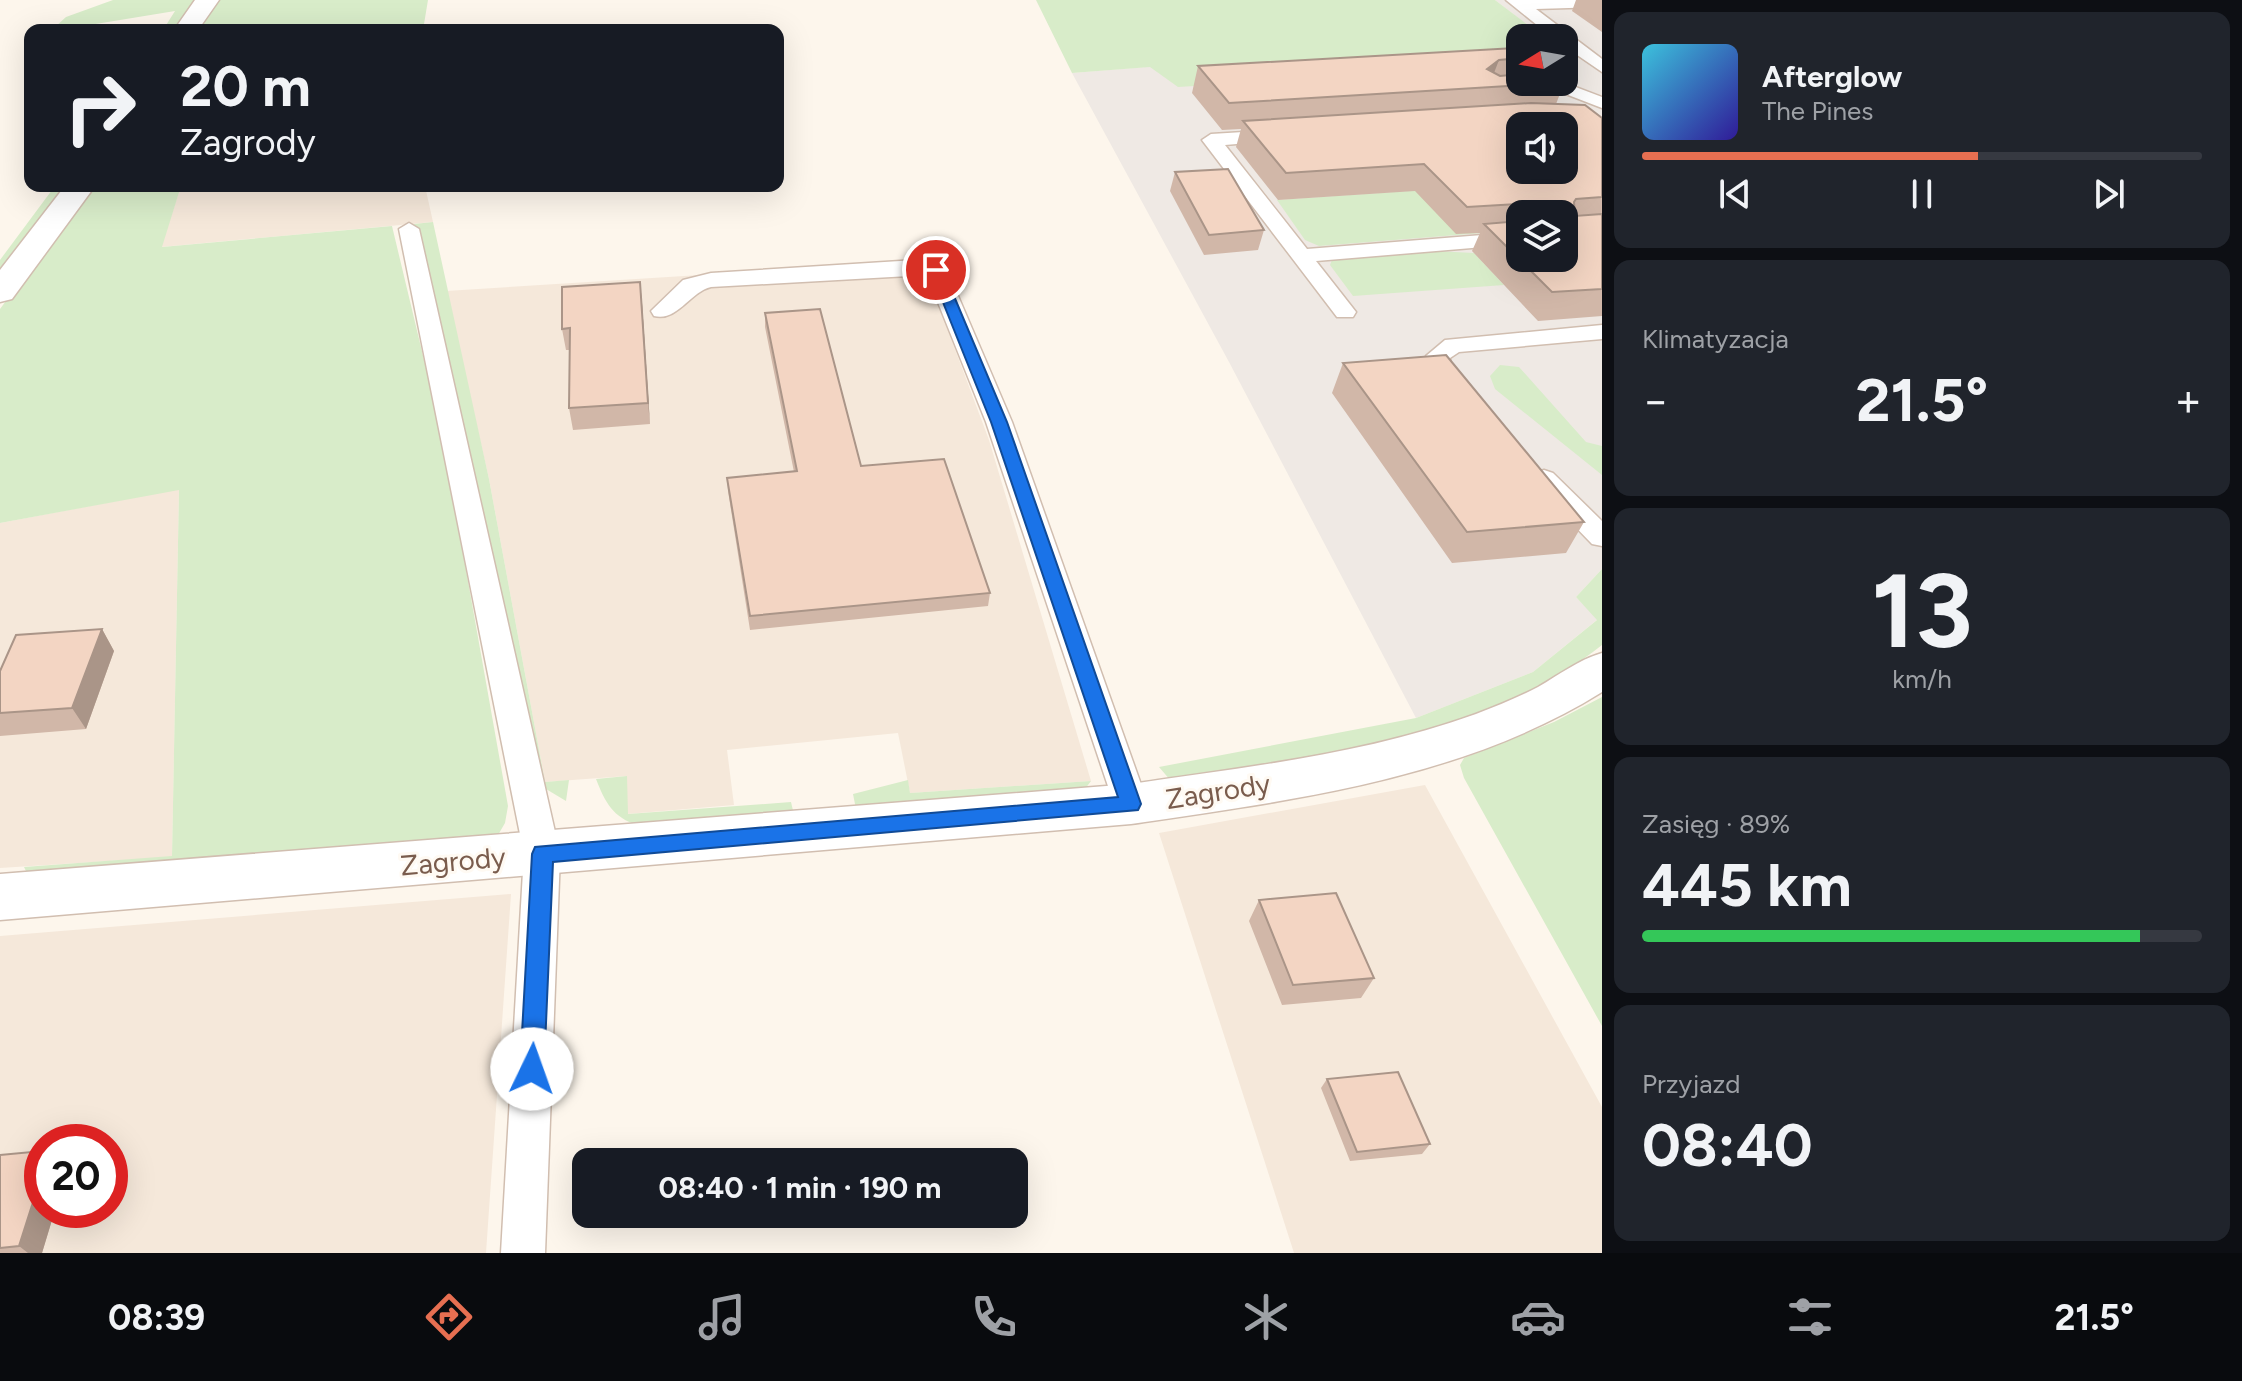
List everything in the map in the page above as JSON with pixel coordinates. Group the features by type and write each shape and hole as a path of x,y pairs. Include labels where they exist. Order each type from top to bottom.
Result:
{"street":[{"path":"190,24 207,0"},
{"path":"0,292 75,192"},
{"name":"Zagrody","path":"0,897 1131,804 1307,777 1424,749 1530,711 1602,670"}],"lane":[{"path":"1517,3 1602,2"},
{"path":"1517,3 1598,60"},
{"path":"1505,92 1565,88 1602,103"},
{"path":"1291,135 1211,140 1345,312"},
{"path":"409,229 542,854 523,1253"},
{"path":"1301,256 1506,239"},
{"path":"662,311 691,285 711,280 916,267 936,270 999,422 1131,804"},
{"path":"1474,408 1439,370 1438,356 1453,345 1602,332"},
{"path":"1527,462 1602,537"}],"shaded area":[{"path":"1495,0 1602,0 1602,569 1576,597 1598,619 1533,672 1416,718 1229,362 1072,73 1506,38 1506,96 1578,96 1578,24 1526,24"},
{"path":"179,192 426,192 433,222 161,247"},
{"path":"922,261 989,440 1091,781 910,793 898,733 727,750 734,805 627,814 627,776 545,782 489,479 446,291"},
{"path":"179,489 172,857 0,868 0,523"},
{"path":"1425,785 1602,1107 1602,1253 1294,1253 1159,833"},
{"path":"511,894 486,1253 0,1253 0,936"}],"green space":[{"path":"113,0 200,0 183,24 167,24 175,11 96,24 58,24 66,17"},
{"path":"217,0 428,0 424,24 200,24"},
{"path":"1036,0 1495,0 1527,24 1506,24 1506,74 1357,76 1178,87 1150,67 1072,73"},
{"path":"1438,189 1482,233 1319,246 1305,240 1277,200"},
{"path":"51,192 65,192 0,279 0,260"},
{"path":"87,192 179,192 162,247 392,226 442,435 508,806 505,823 498,835 29,877 24,867 172,856 179,490 0,523 0,309"},
{"path":"433,222 489,479 545,782 569,780 566,801 546,789 537,777 453,376 414,224"},
{"path":"1434,251 1474,253 1504,285 1353,296 1330,265 1332,260"},
{"path":"1500,365 1519,367 1586,442 1602,446 1602,475 1495,389 1490,376"},
{"path":"1602,569 1602,645 1555,678 1503,705 1381,742 1297,759 1171,781 1159,767 1416,718 1533,672 1597,620 1576,597"},
{"path":"1602,697 1602,1026 1464,778 1460,765 1464,758 1554,722"},
{"path":"627,776 628,814 791,802 795,819 638,825 622,818 611,808 596,779"},
{"path":"908,780 910,793 1091,781 1082,793 857,814 853,794"}],"building":[{"path":"1506,49 1506,59 1499,60 1487,69 1500,76 1506,75 1506,86 1229,103 1198,66"},
{"path":"1531,103 1585,105 1602,118 1602,197 1506,200 1506,205 1467,207 1424,164 1286,173 1243,121"},
{"path":"1228,169 1264,230 1209,235 1175,172"},
{"path":"1602,214 1602,289 1552,292 1532,272 1578,272 1578,216"},
{"path":"1506,222 1506,246 1484,224"},
{"path":"640,282 648,403 569,408 570,328 562,329 562,287"},
{"path":"820,309 861,466 944,459 990,593 750,616 727,478 797,471 765,313"},
{"path":"1446,355 1584,522 1467,532 1343,363"},
{"path":"102,629 72,708 0,713 0,671 16,635"},
{"path":"1336,893 1374,978 1293,985 1259,900"},
{"path":"1398,1072 1430,1144 1357,1152 1327,1079"},
{"path":"24,1153 25,1228 19,1246 0,1248 0,1155"}],"route":[{"path":"532,1069 542,854 1131,804 999,422 936,270"}]}
